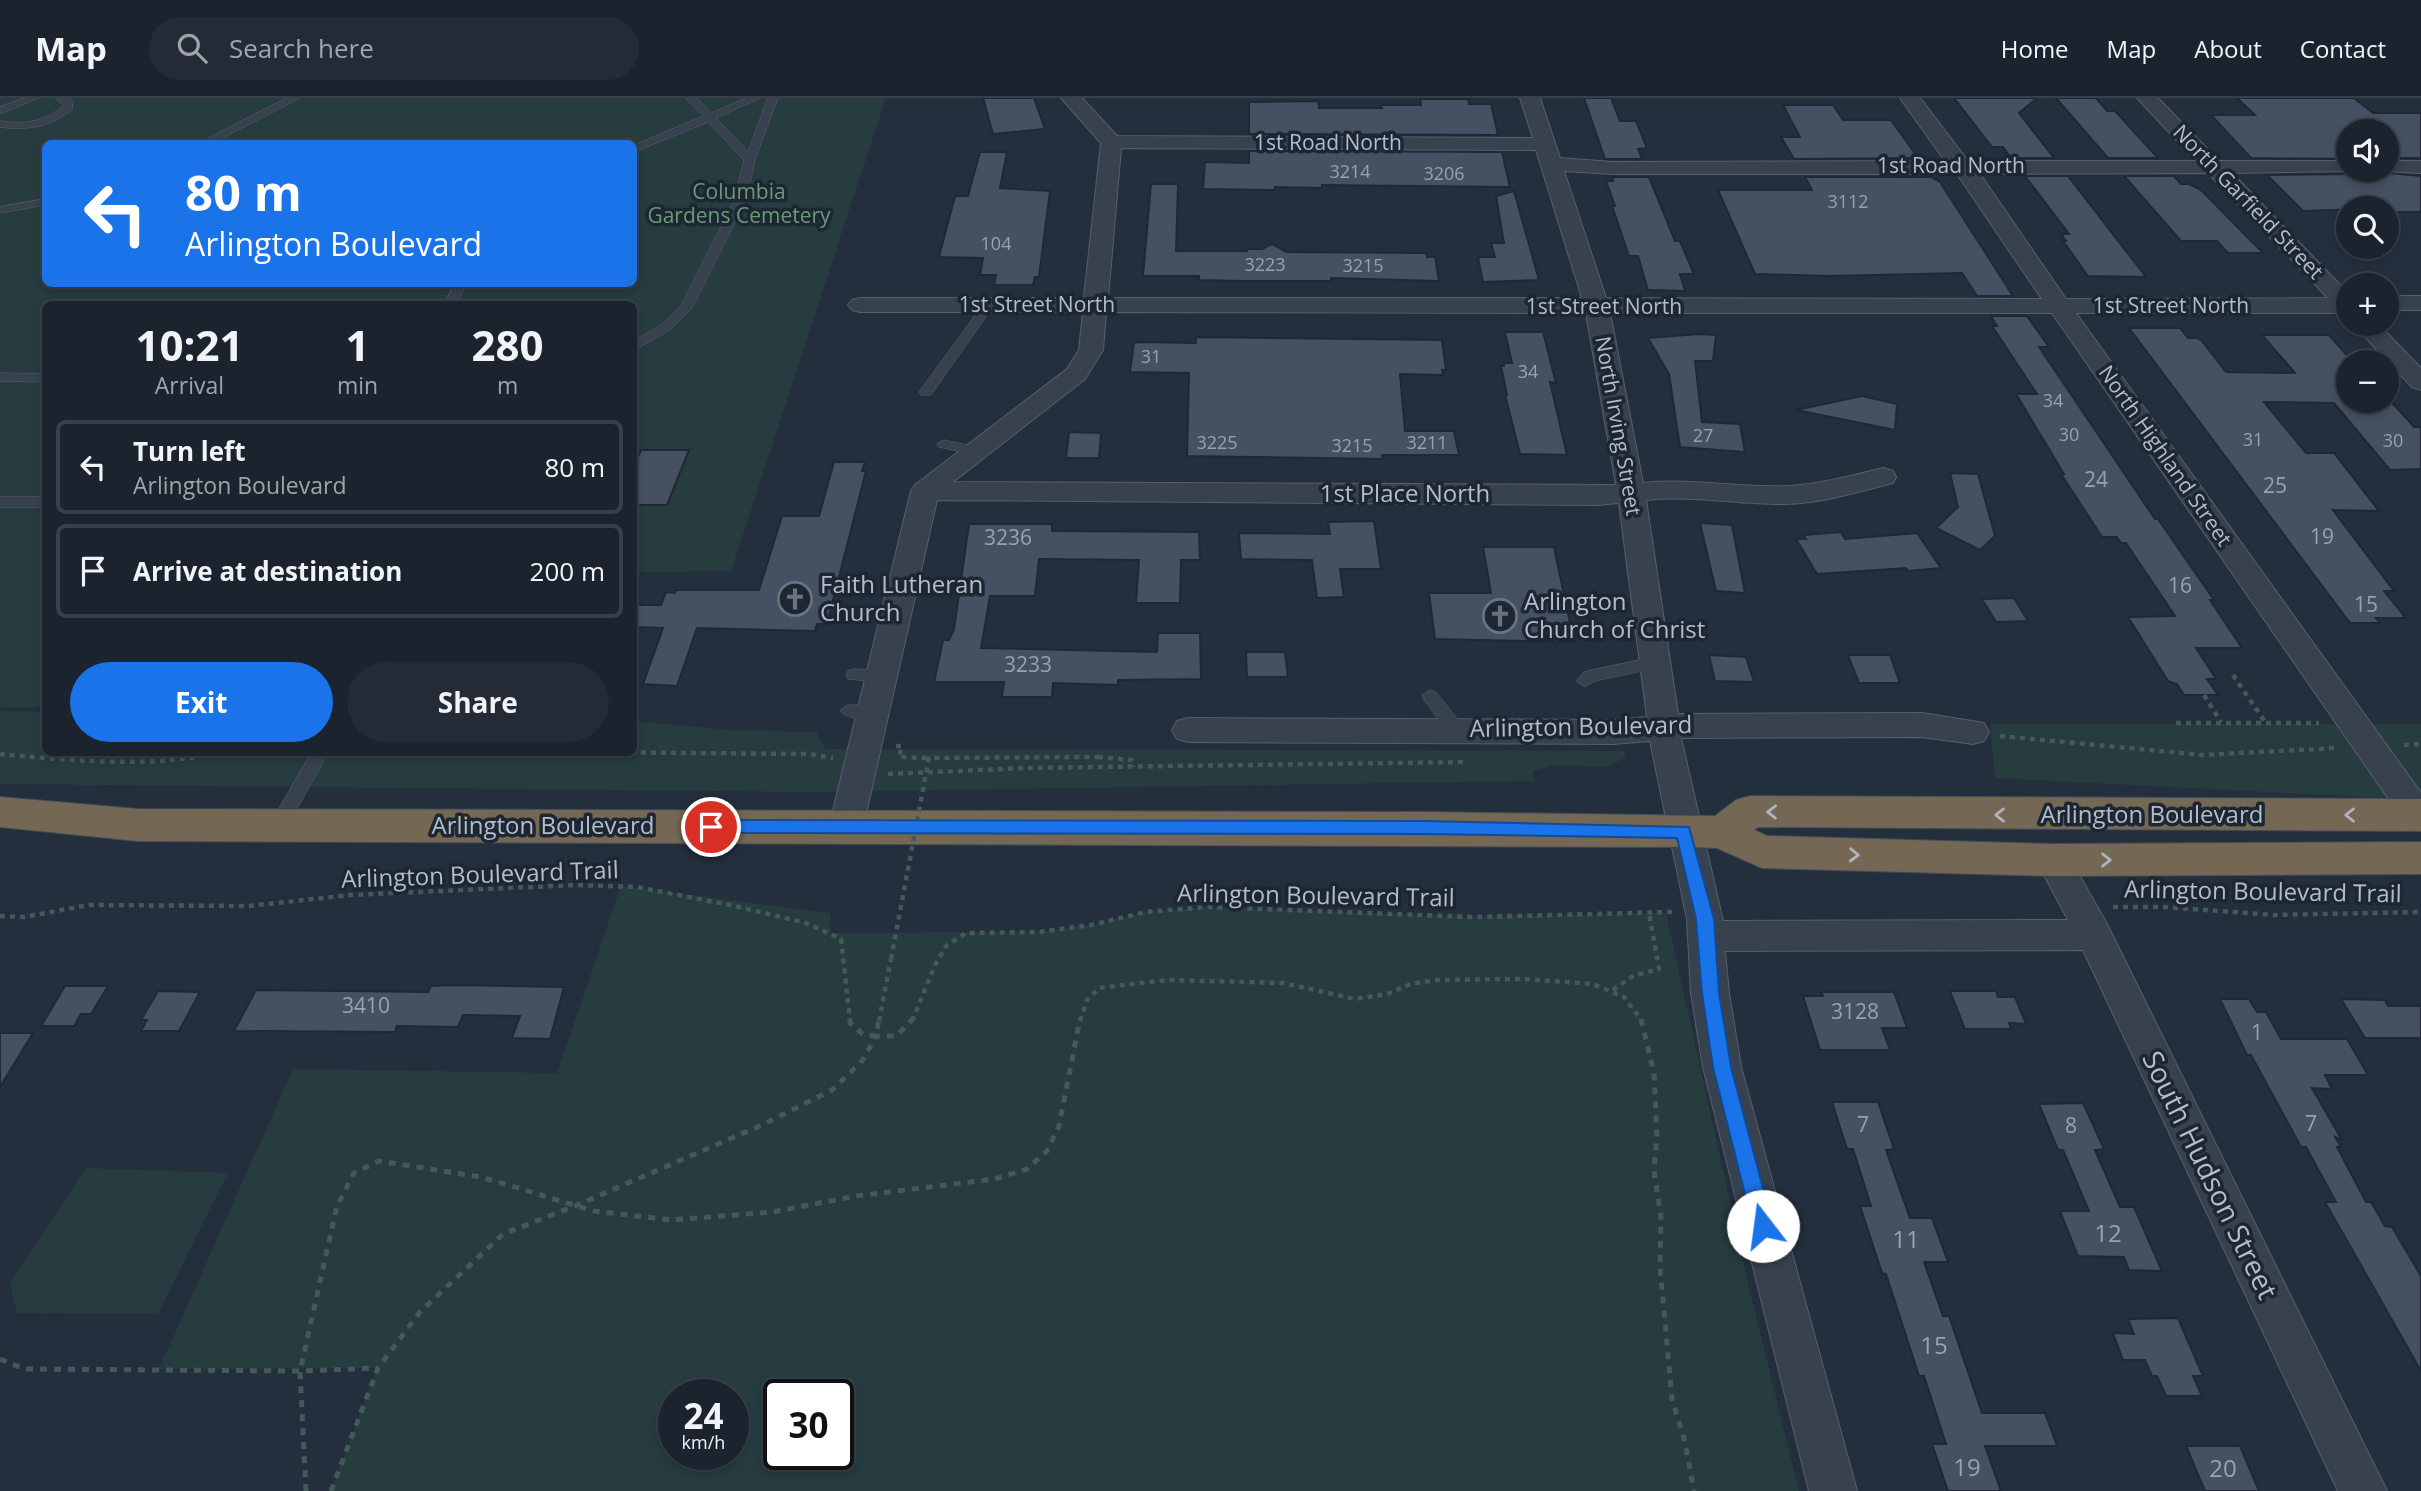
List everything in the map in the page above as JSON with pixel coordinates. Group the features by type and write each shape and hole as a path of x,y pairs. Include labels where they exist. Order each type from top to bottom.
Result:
{"highway":[{"name":"Arlington Boulevard","path":"1703,832 1750,811 2419,815"},
{"name":"Arlington Boulevard","path":"0,812 120,825"},
{"name":"Arlington Boulevard","path":"0,835 120,825 1424,828 1703,832 1762,852 2053,860 2421,858"}],"street":[{"path":"846,827 860,711 867,676 925,491 1076,373 1091,350 1111,142 1070,98"},
{"name":"North Irving Street","path":"1530,98 1597,308 1631,494 1669,762 1703,832 1705,919 1714,1027 1722,1067 1833,1491"},
{"name":"North Highland Street","path":"1910,98 1972,177 2058,305 2419,815"},
{"name":"North Garfield Street","path":"2147,98 2336,293"},
{"name":"1st Road North","path":"1111,142 1549,154 1613,168 2336,167"},
{"path":"2399,167 2421,167"},
{"path":"2399,303 2421,303"},
{"name":"1st Street North","path":"860,305 1597,308 2336,305"},
{"path":"2377,336 2421,382"},
{"name":"1st Place North","path":"925,491 1586,496 1667,489 1786,495 1825,491 1883,477"},
{"name":"Arlington Boulevard","path":"1188,730 1613,732 1700,724 1922,725 1973,732"},
{"name":"South Hudson Street","path":"2053,860 2099,921 2363,1491"},
{"path":"1706,936 2099,921"}],"lane":[{"path":"0,111 34,98"},
{"path":"0,124 19,126 55,117 68,107 68,102 61,98"},
{"path":"210,140 295,98"},
{"path":"691,98 750,159"},
{"path":"637,148 755,98"},
{"path":"637,344 666,327 686,309 741,198 750,159 773,98"},
{"path":"0,211 42,203"},
{"path":"926,392 979,318 983,305"},
{"path":"0,377 42,378"},
{"path":"944,444 976,452"},
{"path":"0,502 42,502"},
{"path":"1584,681 1590,676 1654,663"},
{"path":"1430,695 1456,730"},
{"path":"279,825 319,756"}],"path":[{"path":"2233,675 2265,723"},
{"path":"2204,695 2222,723"},
{"path":"2176,723 2325,723"},
{"path":"885,774 1014,769 1464,762 1501,753 1506,749 1503,730"},
{"path":"1973,732 2099,747 2203,755 2342,748"},
{"path":"2404,745 2421,744"},
{"path":"891,745 902,746 899,757 1098,758 1132,760 1133,768"},
{"path":"637,753 823,755"},
{"path":"0,754 84,760 190,760 204,756"},
{"path":"331,1491 378,1368 420,1312 503,1234 575,1206 762,1125 832,1090 862,1061 876,1036 929,758"},
{"name":"Arlington Boulevard Trail","path":"0,916 24,917 89,905 248,906 351,895 456,889 576,885 637,887 806,923 841,939 850,1023 863,1035 896,1036 911,1024 935,965 946,946 967,933 1039,932 1091,925 1146,912 1208,907 1473,917 1649,912 1659,969 1633,976 1613,990"},
{"name":"Arlington Boulevard Trail","path":"2099,921 2166,907 2273,915 2421,912"},
{"path":"306,1491 300,1371 337,1206 354,1173 379,1161 481,1177 575,1206 671,1220 774,1212 856,1196 995,1179 1027,1169 1047,1151 1059,1126 1081,1016 1087,1000 1099,988 1168,980 1283,983 1355,999 1387,994 1411,984 1437,980 1593,984 1613,990 1633,1004 1641,1018 1654,1073 1657,1135 1654,1171 1661,1217 1660,1268 1672,1399 1685,1442 1695,1491"},
{"path":"0,1359 24,1369 300,1371 378,1368"}],"green space":[{"name":"Columbia Gardens Cemetery","path":"0,98 886,98 731,571 640,572 637,582 637,301 42,301 42,707 0,707"},
{"path":"0,711 42,712 42,756 637,756 637,721 731,730 816,732 826,749 1625,751 1626,757 1607,767 1555,765 1533,771 1534,781 813,792 0,784"},
{"path":"1990,724 2421,724 2421,797 2365,797 1995,778"},
{"path":"621,886 830,913 831,933 1039,932 1091,925 1146,912 1208,907 1473,917 1666,913 1752,1300 1799,1491 331,1491 377,1368 159,1369 293,1069 557,1073"},
{"path":"86,1168 228,1173 158,1314 17,1313 10,1283"}],"building":[{"path":"983,98 1034,98 1045,129 993,134"},
{"path":"1584,98 1611,98 1620,121 1636,121 1647,148 1638,149 1642,159 1605,159"},
{"path":"1954,98 2037,98 2019,113 2054,158 2011,158 2003,147 1992,147"},
{"path":"2056,98 2096,98 2107,111 2115,111 2158,158 2108,158"},
{"path":"2237,98 2354,98 2373,113 2421,113 2421,158 2399,158 2399,119 2336,119 2336,159 2251,158 2211,115 2255,115"},
{"path":"1420,99 1468,99 1469,104 1491,104 1498,135 1249,134 1249,102 1318,101 1319,108 1382,108 1381,105 1421,105"},
{"path":"1783,105 1833,105 1843,120 1891,120 1918,158 1794,159 1781,137 1800,137"},
{"path":"1249,151 1502,152 1510,187 1322,185 1322,188 1275,187 1275,190 1203,189 1205,162 1249,163"},
{"path":"980,152 1007,152 1000,188 1050,191 1039,277 1035,277 1033,285 994,285 996,275 980,275 983,258 939,257 955,196 968,196"},
{"path":"2336,174 2336,182 2399,182 2399,174 2421,176 2421,212 2399,212 2399,196 2336,196 2336,210 2303,211 2267,175"},
{"path":"2025,176 2068,176 2146,277 2088,276 2063,241 2066,241 2061,234 2069,234"},
{"path":"2124,176 2174,176 2181,184 2189,184 2201,190 2263,253 2228,253 2217,241 2181,241"},
{"path":"1612,177 1649,177 1675,241 1680,241 1694,274 1680,274 1685,291 1648,290 1638,256 1629,256 1612,206 1615,206 1606,181 1613,181"},
{"path":"1805,177 1931,177 1940,182 2013,296 1977,296 1962,273 1829,276 1755,274 1718,190 1812,190"},
{"path":"1151,184 1178,184 1176,251 1247,251 1262,249 1272,244 1286,252 1426,253 1427,257 1435,257 1439,281 1331,278 1331,281 1244,281 1199,280 1199,276 1143,276"},
{"path":"1514,191 1539,280 1483,282 1478,257 1495,257 1491,243 1504,243 1496,196"},
{"path":"1991,316 2027,316 2049,347 2039,347 2155,519 2158,519 2214,600 2210,600 2242,648 2196,648 2216,679 2207,679 2218,695 2184,695 2177,684 2168,681 2128,617 2175,616 2126,543 2121,543 2117,537 2102,537 2061,474 2064,474 2016,394 2037,394 1992,326 1997,326"},
{"path":"2129,328 2180,328 2188,338 2202,341 2226,372 2295,373 2262,335 2329,335 2342,350 2336,350 2336,405 2334,403 2264,402 2306,453 2334,453 2379,511 2333,510 2394,591 2384,591 2406,618 2376,618 2380,623 2350,623"},
{"path":"1505,332 1543,332 1556,383 1550,382 1567,455 1520,454 1505,395 1501,366 1504,366 1504,363 1512,363"},
{"path":"1716,335 1713,361 1695,361 1702,422 1740,424 1745,452 1680,447 1669,374 1648,338"},
{"path":"1196,337 1442,340 1446,370 1442,370 1443,375 1400,374 1405,431 1454,431 1459,455 1382,455 1383,459 1187,456 1189,373 1130,372 1134,342 1196,343"},
{"path":"1862,396 1897,404 1895,430 1796,410"},
{"path":"2399,410 2414,427 2421,427 2421,469 2390,470 2342,413 2399,413"},
{"path":"1069,432 1101,433 1099,458 1066,458"},
{"path":"641,450 689,450 667,505 637,505 637,460"},
{"name":"Faith Lutheran Church","path":"834,462 865,462 862,471 866,471 827,624 817,624 815,631 697,628 677,686 643,684 663,628 637,627 637,605 661,605 666,592 675,593 676,590 759,590 782,516 819,516"},
{"path":"1950,473 1978,474 1995,536 1980,550 1936,528 1958,507"},
{"path":"1374,521 1381,569 1340,569 1344,597 1317,598 1312,560 1241,559 1239,533 1330,534 1328,522"},
{"path":"1700,523 1732,525 1745,593 1716,591"},
{"path":"969,524 1052,524 1052,531 1199,532 1200,560 1181,560 1180,603 1136,603 1139,560 1039,559 1035,596 990,596 981,648 1157,652 1158,633 1200,633 1201,679 1118,680 1118,685 1053,683 1052,697 1002,697 1004,682 934,682 943,640 949,640 954,629"},
{"path":"1841,532 1845,539 1917,533 1941,568 1817,574 1796,539 1806,539 1803,535"},
{"name":"Arlington Church of Christ","path":"1483,547 1554,547 1574,642 1435,639 1429,593 1491,593"},
{"path":"2014,598 2028,621 1996,622 1982,599"},
{"path":"1246,652 1285,652 1288,677 1247,677"},
{"path":"1709,655 1746,657 1754,682 1715,681"},
{"path":"1848,655 1890,655 1900,683 1859,683"},
{"path":"65,986 108,986 91,1014 81,1014 74,1026 41,1026"},
{"path":"431,986 564,987 550,1039 512,1038 520,1016 463,1015 458,1027 397,1026 395,1032 234,1031 256,990 428,992"},
{"path":"158,991 200,992 179,1031 141,1031 147,1020 141,1020"},
{"path":"1950,991 1996,991 1998,997 2015,997 2026,1024 2009,1023 2011,1029 1965,1029"},
{"path":"1821,992 1894,992 1907,1028 1882,1028 1890,1050 1820,1050 1803,996 1823,996"},
{"path":"2220,999 2249,999 2257,1012 2266,1012 2281,1039 2347,1039 2368,1075 2325,1075 2332,1089 2312,1088 2342,1140 2335,1137 2341,1147 2337,1147 2366,1202 2371,1202 2385,1226 2392,1227 2421,1276 2421,1371 2325,1202 2336,1202 2306,1147 2301,1147 2251,1055 2247,1055"},
{"path":"2341,999 2385,1000 2388,1006 2421,1006 2421,1038 2365,1038"},
{"path":"0,1033 33,1033 0,1087"},
{"path":"1832,1102 1878,1102 1894,1149 1886,1150 1910,1218 1932,1218 1948,1262 1924,1262 1943,1316 1949,1316 1982,1413 2045,1413 2057,1446 1985,1446 2001,1491 1948,1491 1932,1444 1946,1444 1924,1376 1919,1376 1886,1274 1882,1273 1860,1206 1871,1206 1853,1149 1847,1149"},
{"path":"2083,1103 2104,1149 2095,1150 2120,1207 2134,1207 2162,1271 2129,1270 2124,1257 2078,1256 2060,1211 2089,1211 2063,1150 2058,1150 2039,1104"},
{"path":"2178,1318 2203,1376 2193,1376 2202,1396 2166,1396 2157,1376 2152,1376 2145,1360 2123,1360 2113,1333 2134,1334 2128,1319"},
{"path":"2186,1446 2240,1446 2259,1491 2205,1491"}],"place":[{"name":"Faith Lutheran Church","path":"795,599"},
{"name":"Arlington Church of Christ","path":"1500,616"}],"route":[{"path":"711,827 1684,831 1705,919 1710,993 1722,1067 1763,1226"}]}
